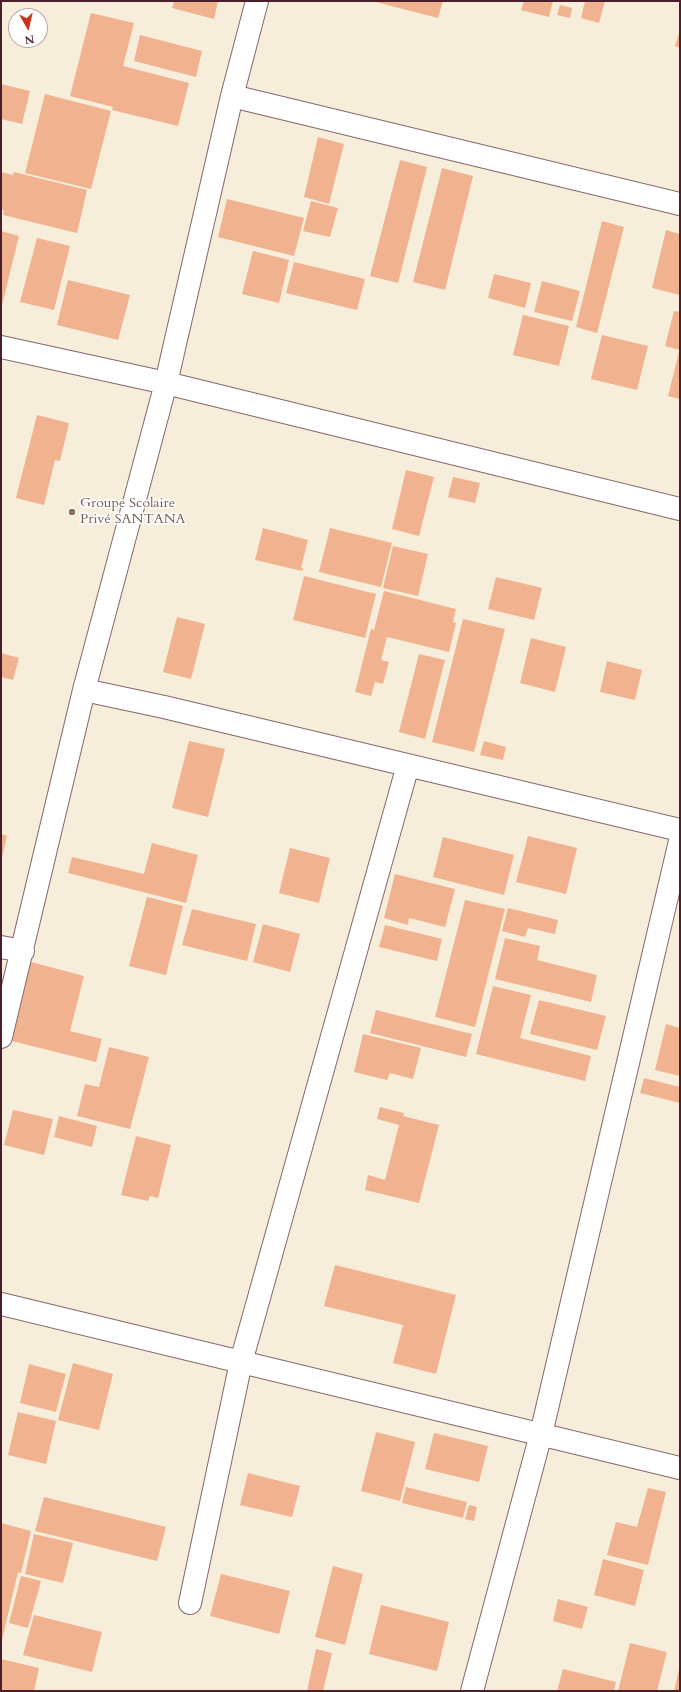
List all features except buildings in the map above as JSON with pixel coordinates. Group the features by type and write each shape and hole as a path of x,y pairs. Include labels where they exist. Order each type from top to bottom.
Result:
{"street":[{"path":"1,1038 23,951 84,690 166,383 232,96 257,1"},
{"path":"232,96 680,204"},
{"path":"1,347 166,383 680,509"},
{"path":"84,690 164,707 680,830"},
{"path":"190,1603 241,1362 408,765"},
{"path":"472,1691 542,1434 680,841"},
{"path":"1,947 23,951"},
{"path":"1,1304 680,1468"}],"place":[{"name":"Groupe Scolaire Privé SANTANA","path":"72,512"}]}
